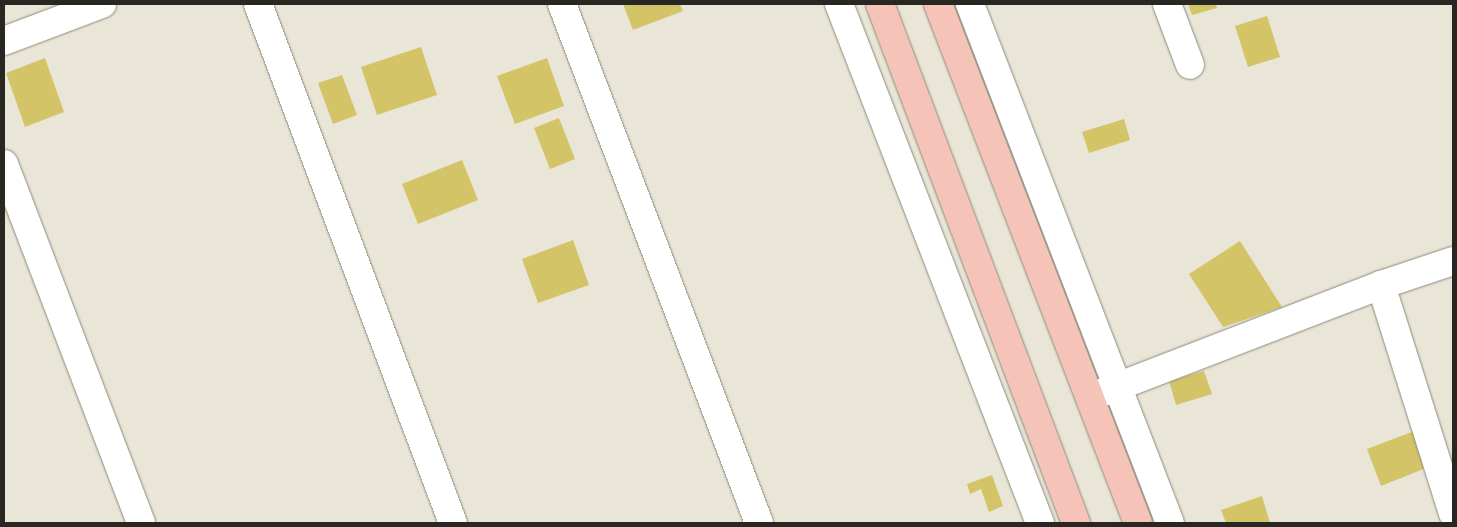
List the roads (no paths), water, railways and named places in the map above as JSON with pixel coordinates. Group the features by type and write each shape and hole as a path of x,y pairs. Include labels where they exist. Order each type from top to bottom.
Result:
{"main road":[{"path":"880,4 1076,523"},
{"path":"938,4 1090,398 1135,522"}],"street":[{"path":"4,41 102,4"},
{"path":"258,4 453,523"},
{"path":"562,4 759,523"},
{"path":"839,4 1040,523"},
{"path":"970,4 1170,523"},
{"path":"1167,4 1190,65"},
{"path":"4,164 141,523"},
{"path":"1090,398 1381,285 1453,261"},
{"path":"1381,285 1453,514"}]}
